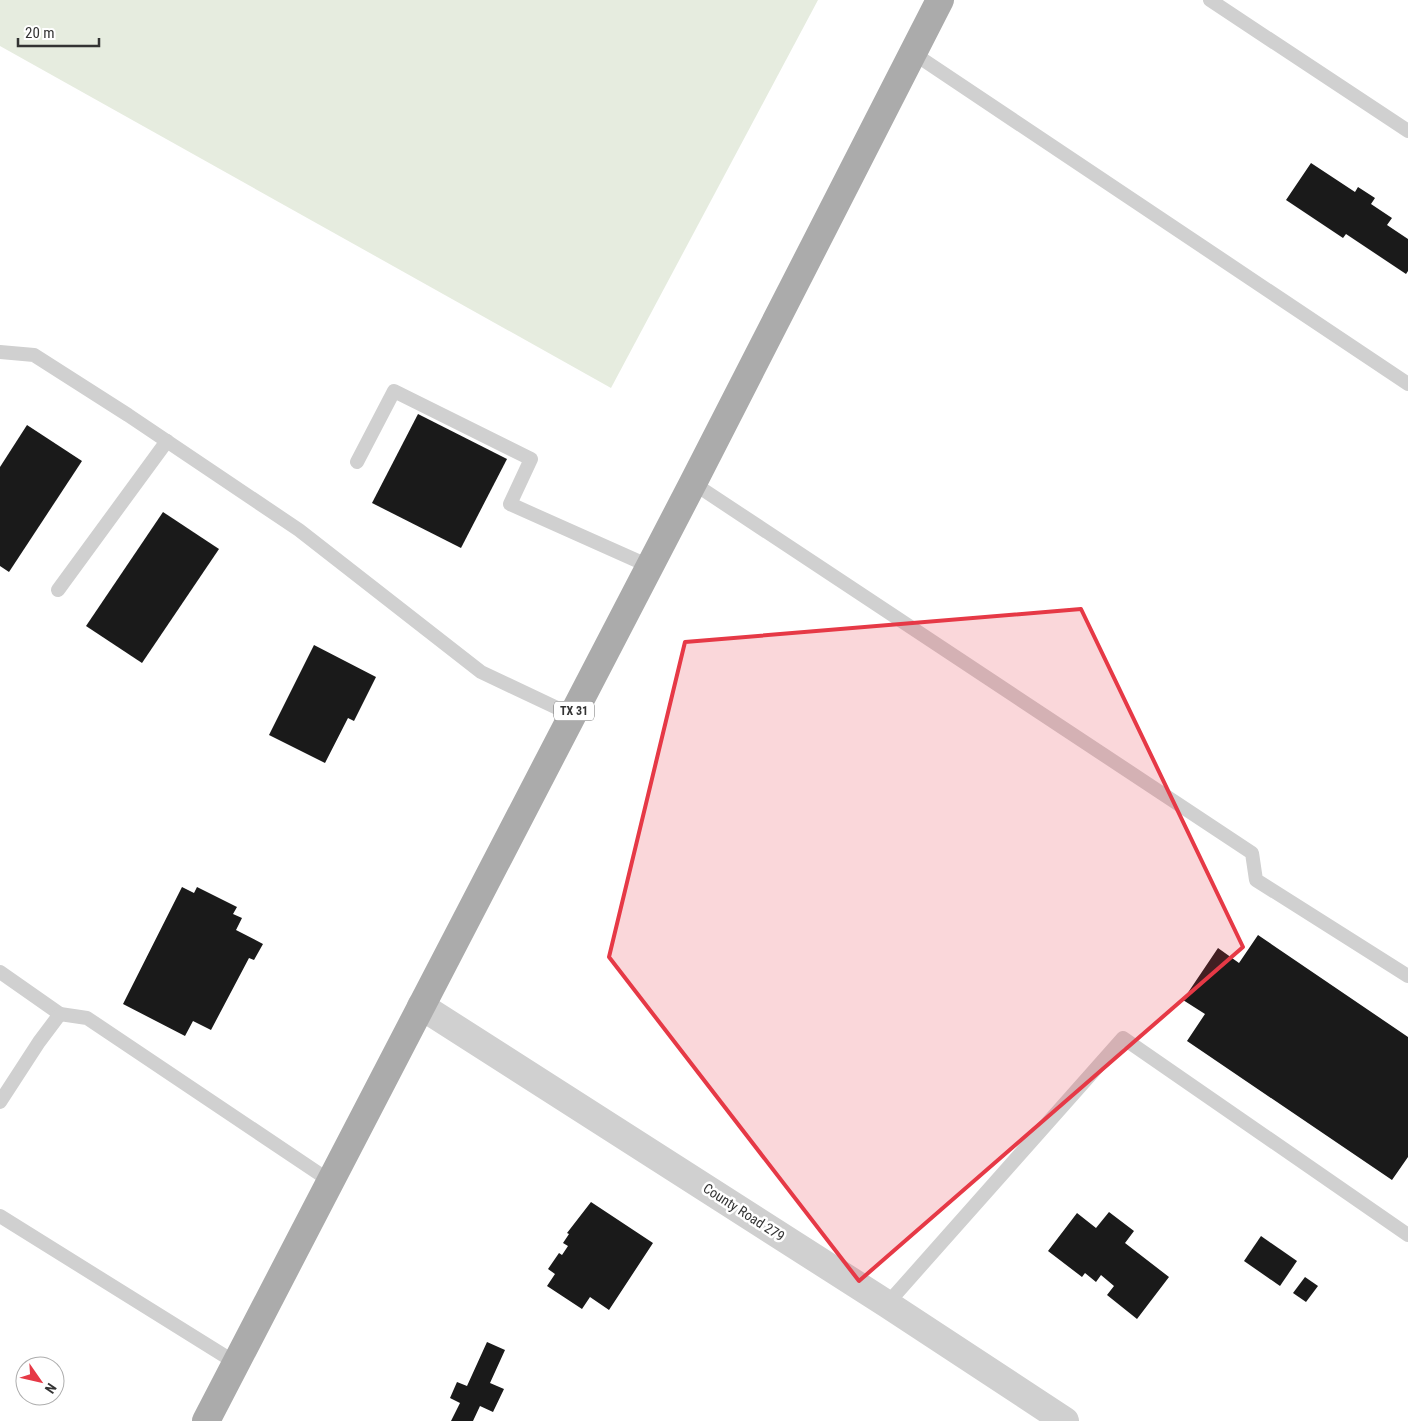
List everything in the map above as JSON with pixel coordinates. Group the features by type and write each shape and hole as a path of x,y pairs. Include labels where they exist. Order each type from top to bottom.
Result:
{"main road":[{"name":"TX 31","path":"206,1421 693,483 940,0"}],"street":[{"name":"County Road 279","path":"421,1006 887,1304 1065,1421"}],"lane":[{"path":"1210,0 1408,131"},
{"path":"913,53 1408,384"},
{"path":"0,352 34,355 167,441 299,530 481,672 572,715"},
{"path":"357,462 394,390 531,459 510,504 649,566"},
{"path":"58,590 167,441"},
{"path":"693,483 1252,852 1256,880 1408,976"},
{"path":"0,972 60,1014 87,1018 330,1181"},
{"path":"0,1102 38,1042 60,1014"},
{"path":"887,1304 1124,1038 1408,1235"},
{"path":"0,1216 236,1364"}],"highlighted area":[{"path":"1081,609 1243,947 859,1281 609,957 685,642"}],"shaded area":[{"path":"0,0 818,0 611,388 0,46"}],"building":[{"path":"1311,163 1355,192 1358,187 1375,198 1371,204 1392,218 1387,225 1408,239 1408,271 1406,274 1346,234 1343,238 1286,200"},
{"path":"418,414 507,459 461,548 372,503"},
{"path":"27,425 82,461 9,572 0,566 0,467"},
{"path":"163,512 219,549 142,663 86,626"},
{"path":"314,645 376,677 354,721 348,718 325,763 269,735"},
{"path":"182,887 194,893 197,887 237,907 233,914 242,918 236,930 263,944 254,960 249,958 211,1030 193,1021 185,1036 123,1004"},
{"path":"1258,935 1408,1037 1408,1157 1392,1180 1187,1041 1205,1014 1183,1000 1218,948 1239,963"},
{"path":"591,1202 653,1243 609,1310 590,1297 582,1309 547,1286 555,1274 548,1269 559,1253 562,1255 568,1246 563,1243 569,1234 567,1233"},
{"path":"1109,1212 1134,1231 1125,1243 1169,1277 1137,1319 1107,1295 1114,1286 1101,1275 1096,1282 1085,1273 1082,1277 1048,1251 1077,1213 1096,1228"},
{"path":"1261,1236 1297,1261 1280,1286 1244,1261"},
{"path":"1305,1277 1318,1286 1306,1302 1293,1293"},
{"path":"487,1342 505,1350 490,1383 504,1389 493,1412 480,1406 473,1421 451,1421 460,1403 450,1398 457,1382 467,1386"}]}
